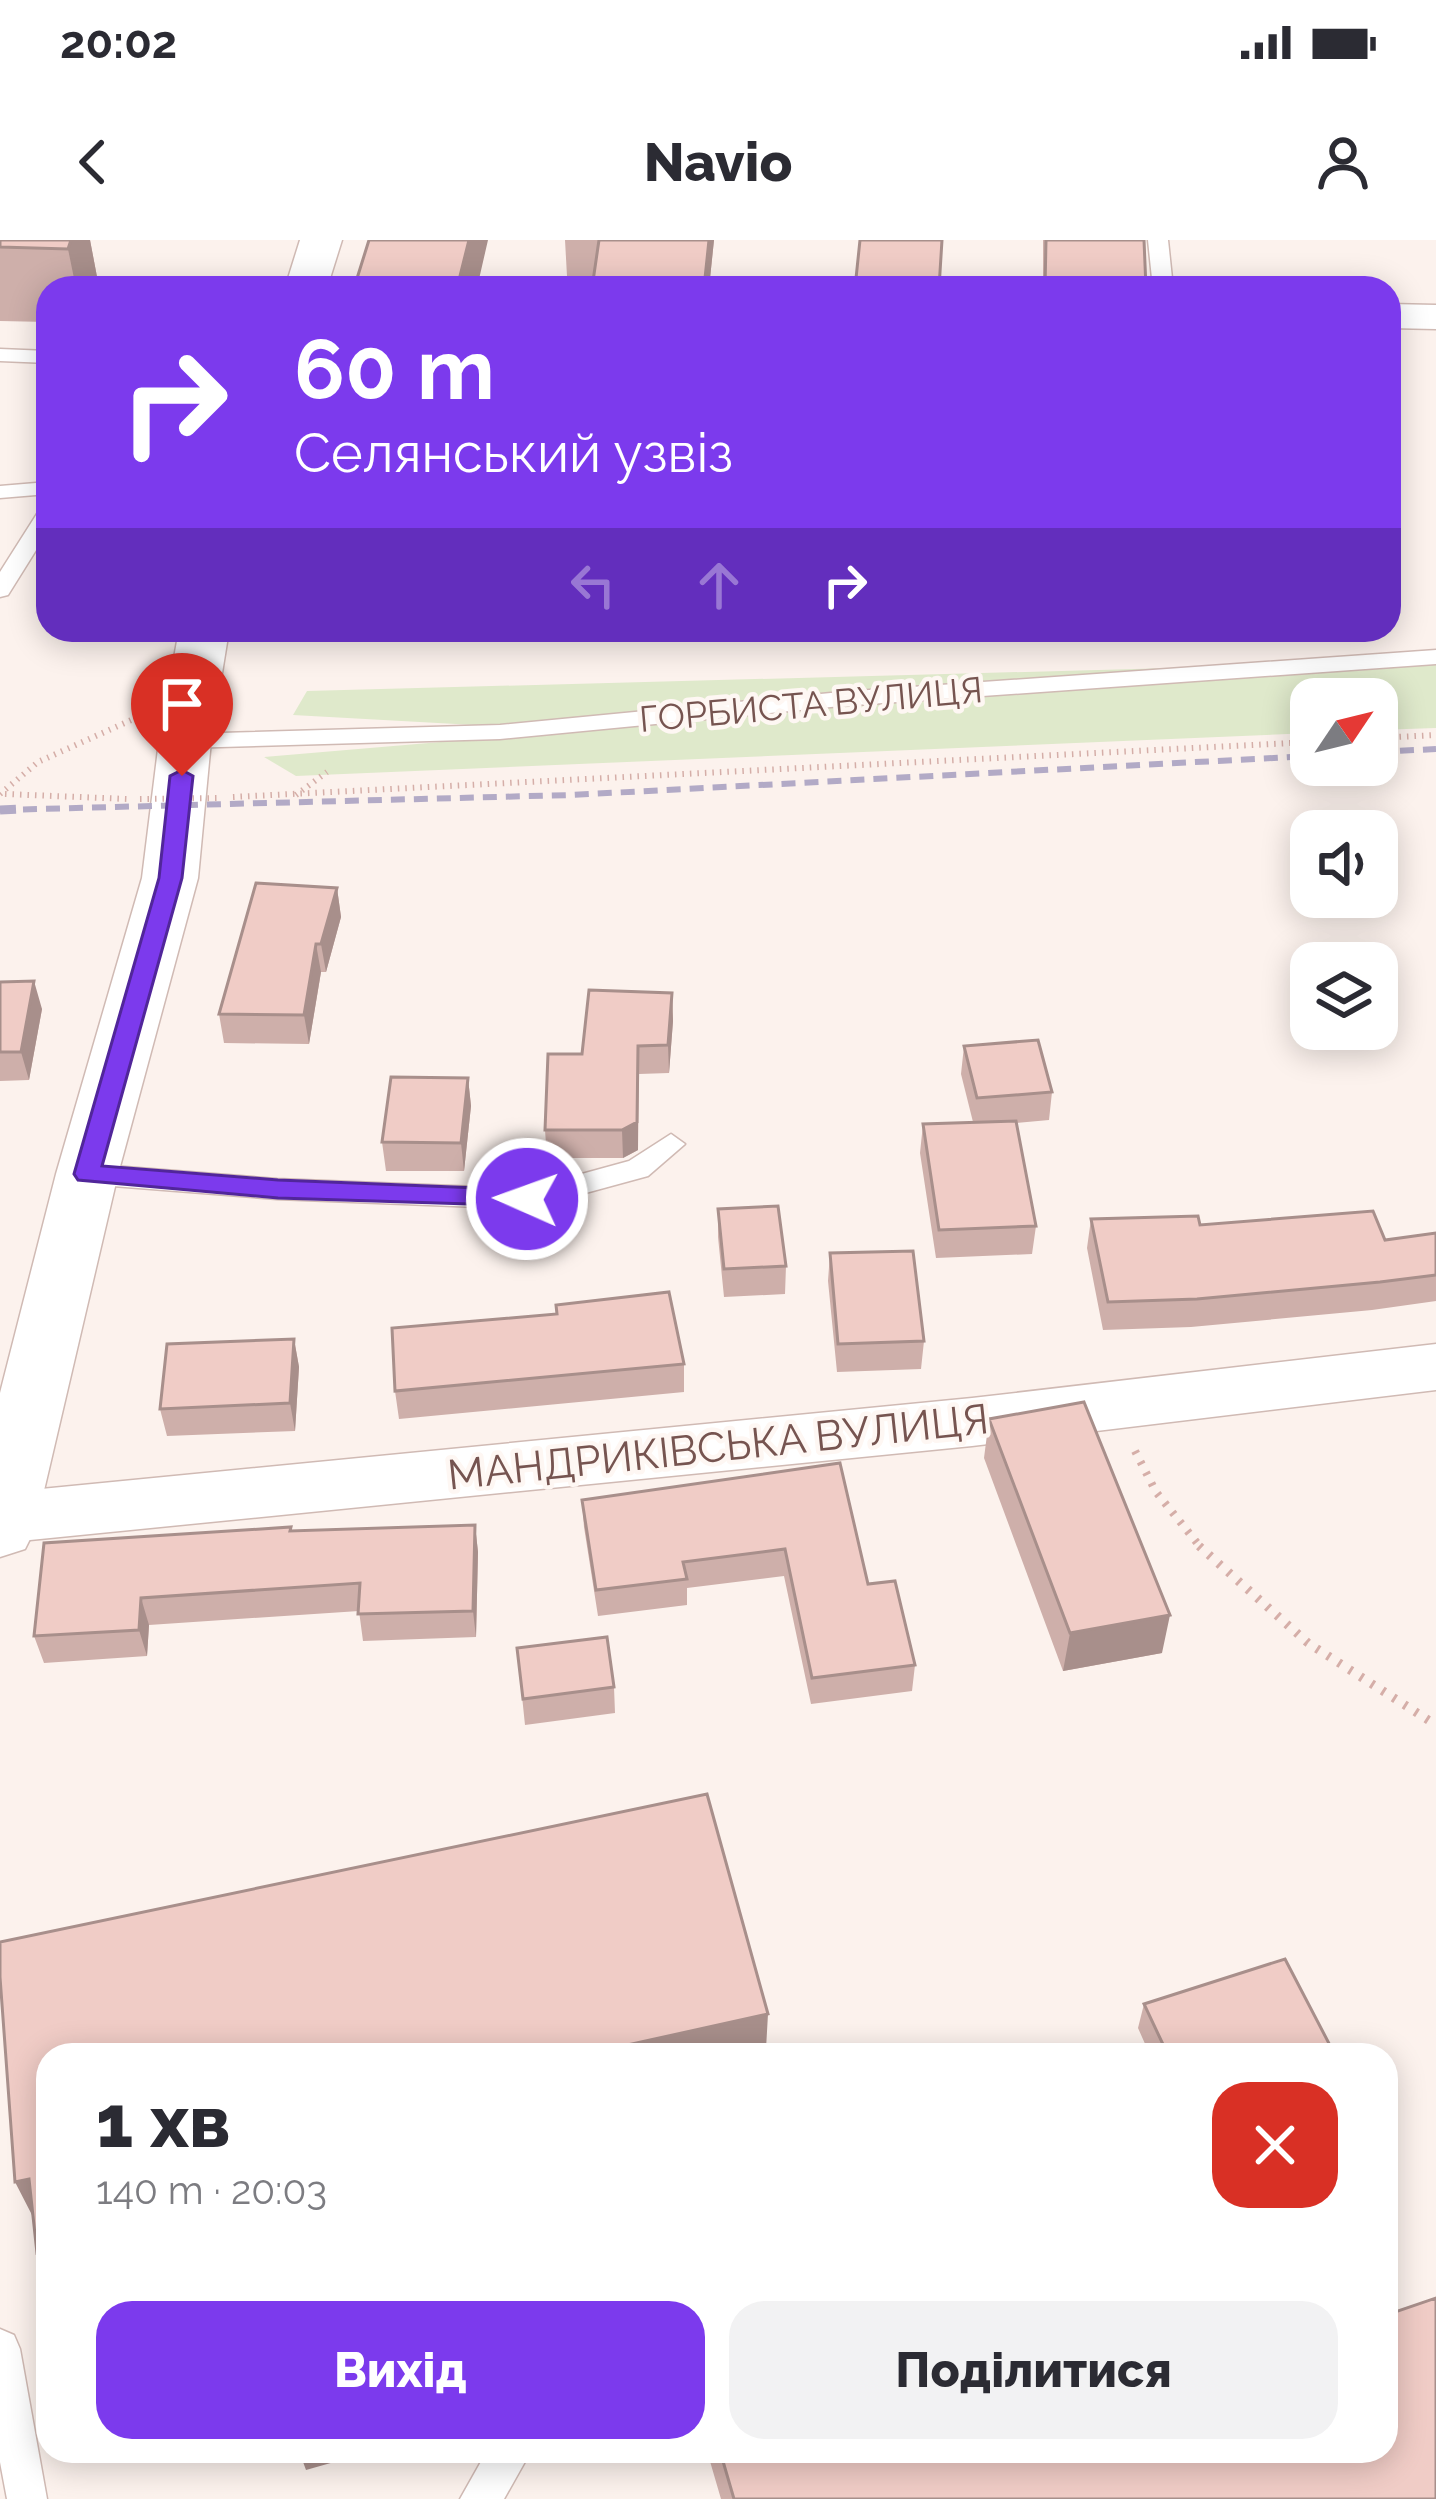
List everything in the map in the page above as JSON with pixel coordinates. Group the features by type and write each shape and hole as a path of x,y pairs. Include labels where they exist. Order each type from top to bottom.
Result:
{"street":[{"path":"310,276 321,240"},
{"path":"1401,316 1436,317"},
{"path":"1,1522 87,1174 170,878 165,727 199,642"},
{"name":"МАНДРИКІВСЬКА ВУЛИЦЯ","path":"1,1522 1117,1405 1436,1366"}],"lane":[{"path":"1159,240 1162,276"},
{"path":"0,355 36,356"},
{"path":"0,492 36,489"},
{"path":"0,590 36,533"},
{"name":"ГОРБИСТА ВУЛИЦЯ","path":"165,727 500,732 842,699 1436,657"},
{"path":"87,1174 278,1189 527,1199 638,1168 671,1144"},
{"path":"0,2349 27,2499"},
{"path":"480,2499 503,2463"}],"path":[{"path":"2,794 38,762 165,727"},
{"path":"1398,737 1436,735"},
{"path":"2,794 220,798 1290,743"},
{"path":"1117,1405 1141,1466 1184,1529 1258,1604 1368,1688 1436,1724"}],"green space":[{"path":"1436,661 1436,728 1398,729 1398,678 1290,678 1290,734 296,776 264,757 464,740 492,726 293,715 307,691"}],"building":[{"path":"0,240 71,240 68,249 0,247"},
{"path":"369,240 469,240 460,276 358,276"},
{"path":"599,240 709,240 705,276 594,276"},
{"path":"860,240 942,240 940,276 856,276"},
{"path":"1046,240 1144,240 1146,276 1045,276"},
{"path":"256,883 337,888 321,944 316,944 304,1015 219,1014"},
{"path":"34,981 21,1052 0,1052 0,982"},
{"path":"589,990 672,993 668,1045 638,1046 637,1122 622,1130 545,1130 548,1054 582,1054"},
{"path":"1038,1040 1052,1092 977,1098 964,1046"},
{"path":"391,1077 468,1078 461,1143 382,1142"},
{"path":"1016,1121 1036,1226 939,1230 923,1124"},
{"path":"778,1206 786,1266 724,1269 718,1209"},
{"path":"1373,1211 1385,1240 1436,1233 1436,1275 1197,1299 1108,1302 1091,1219 1198,1216 1200,1225"},
{"path":"913,1251 924,1341 838,1344 830,1253"},
{"path":"669,1292 684,1364 395,1391 392,1328 557,1314 556,1305"},
{"path":"294,1339 290,1403 160,1409 167,1344"},
{"path":"1084,1402 1170,1615 1070,1633 989,1419"},
{"path":"840,1463 868,1584 895,1581 915,1665 812,1678 785,1549 683,1562 687,1579 596,1590 582,1500"},
{"path":"475,1525 473,1611 358,1614 360,1583 141,1598 139,1630 34,1636 44,1543 291,1527 290,1531"},
{"path":"607,1637 614,1687 523,1699 517,1648"},
{"path":"707,1794 768,2014 636,2043 36,2043 36,2244 29,2179 15,2182 0,1942"},
{"path":"1285,1959 1329,2043 1162,2043 1144,2004"},
{"path":"1436,2298 1436,2499 734,2499 724,2463 1398,2463 1398,2311"}],"railway":[{"path":"1398,751 1436,749"},
{"path":"23,809 0,810 571,795 1290,757"}],"route":[{"path":"182,776 170,878 87,1174 278,1189 527,1199"}]}
